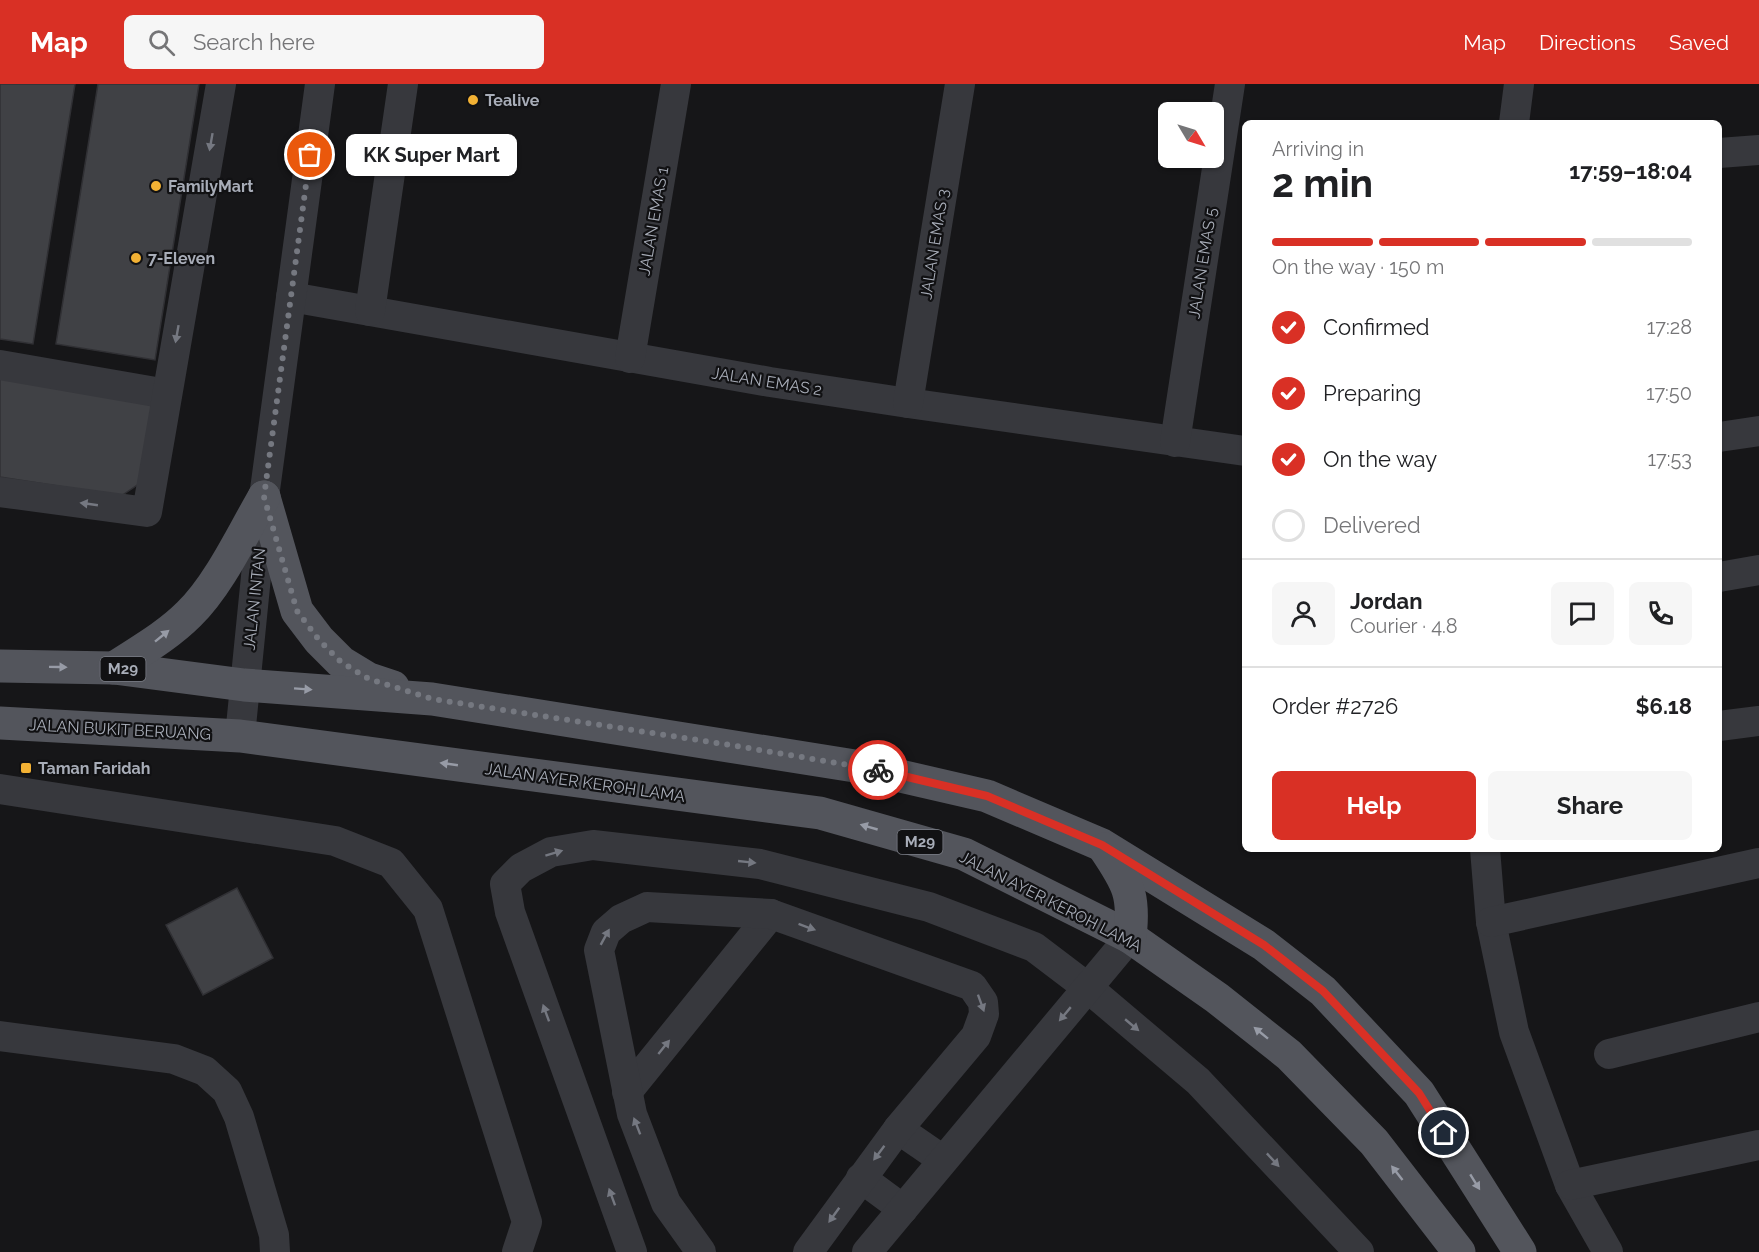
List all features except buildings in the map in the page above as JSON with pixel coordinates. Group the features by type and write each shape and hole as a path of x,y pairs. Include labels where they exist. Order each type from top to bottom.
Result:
{"main road":[{"path":"114,668 156,641 190,613 214,583 264,497"},
{"path":"264,497 297,611 319,640 341,662 369,679 432,699"},
{"name":"M29","path":"0,666 114,668 244,685 432,699 861,766 987,796 1102,845 1264,945 1323,991 1419,1093 1520,1252"},
{"name":"JALAN BUKIT BERUANG","path":"0,723 240,736"},
{"name":"JALAN AYER KEROH LAMA","path":"240,736 820,813 964,855 1130,937 1217,998 1289,1055 1374,1142 1459,1252"},
{"path":"1102,845 1124,878 1133,911 1130,937"}],"street":[{"path":"0,492 147,512 220,84"},
{"name":"JALAN INTAN","path":"240,736 264,497 320,84"},
{"path":"370,310 403,84"},
{"name":"JALAN EMAS 1","path":"630,358 676,84"},
{"name":"JALAN EMAS 3","path":"908,404 960,84"},
{"name":"JALAN EMAS 5","path":"1175,442 1230,84"},
{"path":"1514,120 1520,84"},
{"path":"1722,153 1759,150"},
{"name":"JALAN EMAS 2","path":"291,297 630,358 908,404 1242,451"},
{"path":"0,365 167,394"},
{"path":"1722,437 1759,431"},
{"path":"1722,576 1759,570"},
{"path":"1722,726 1759,721"},
{"path":"0,789 335,841 392,863 428,909 527,1222 517,1252"},
{"path":"632,1252 510,912 505,884 521,868 551,852 593,845 760,864 929,906 1034,947 1088,988 1198,1081 1359,1252"},
{"path":"1485,852 1491,922 1514,1032 1570,1185 1608,1252"},
{"path":"1491,922 1759,863"},
{"path":"701,1252 666,1203 632,1114 599,950 606,932 621,919 647,907 771,914 972,986 983,1002 984,1014 976,1036 898,1129 808,1252"},
{"path":"627,1092 771,914"},
{"path":"867,1252 1130,937"},
{"path":"1609,1054 1759,1017"},
{"path":"0,1036 174,1059 205,1071 227,1091 239,1117 274,1235 275,1252"},
{"path":"898,1129 943,1160"},
{"path":"1570,1185 1759,1145"},
{"path":"861,1178 903,1209"}],"way so far":[{"path":"310,155 264,497 297,611 319,640 341,662 369,679 432,699 878,770"}],"place":[{"name":"Tealive","path":"473,100"},
{"name":"KK Super Mart","path":"310,155"},
{"name":"FamilyMart","path":"156,186"},
{"name":"7-Eleven","path":"136,258"},
{"name":"Taman Faridah","path":"26,768"}],"route":[{"path":"878,770 987,796 1102,845 1264,945 1323,991 1419,1093 1444,1133"}]}
